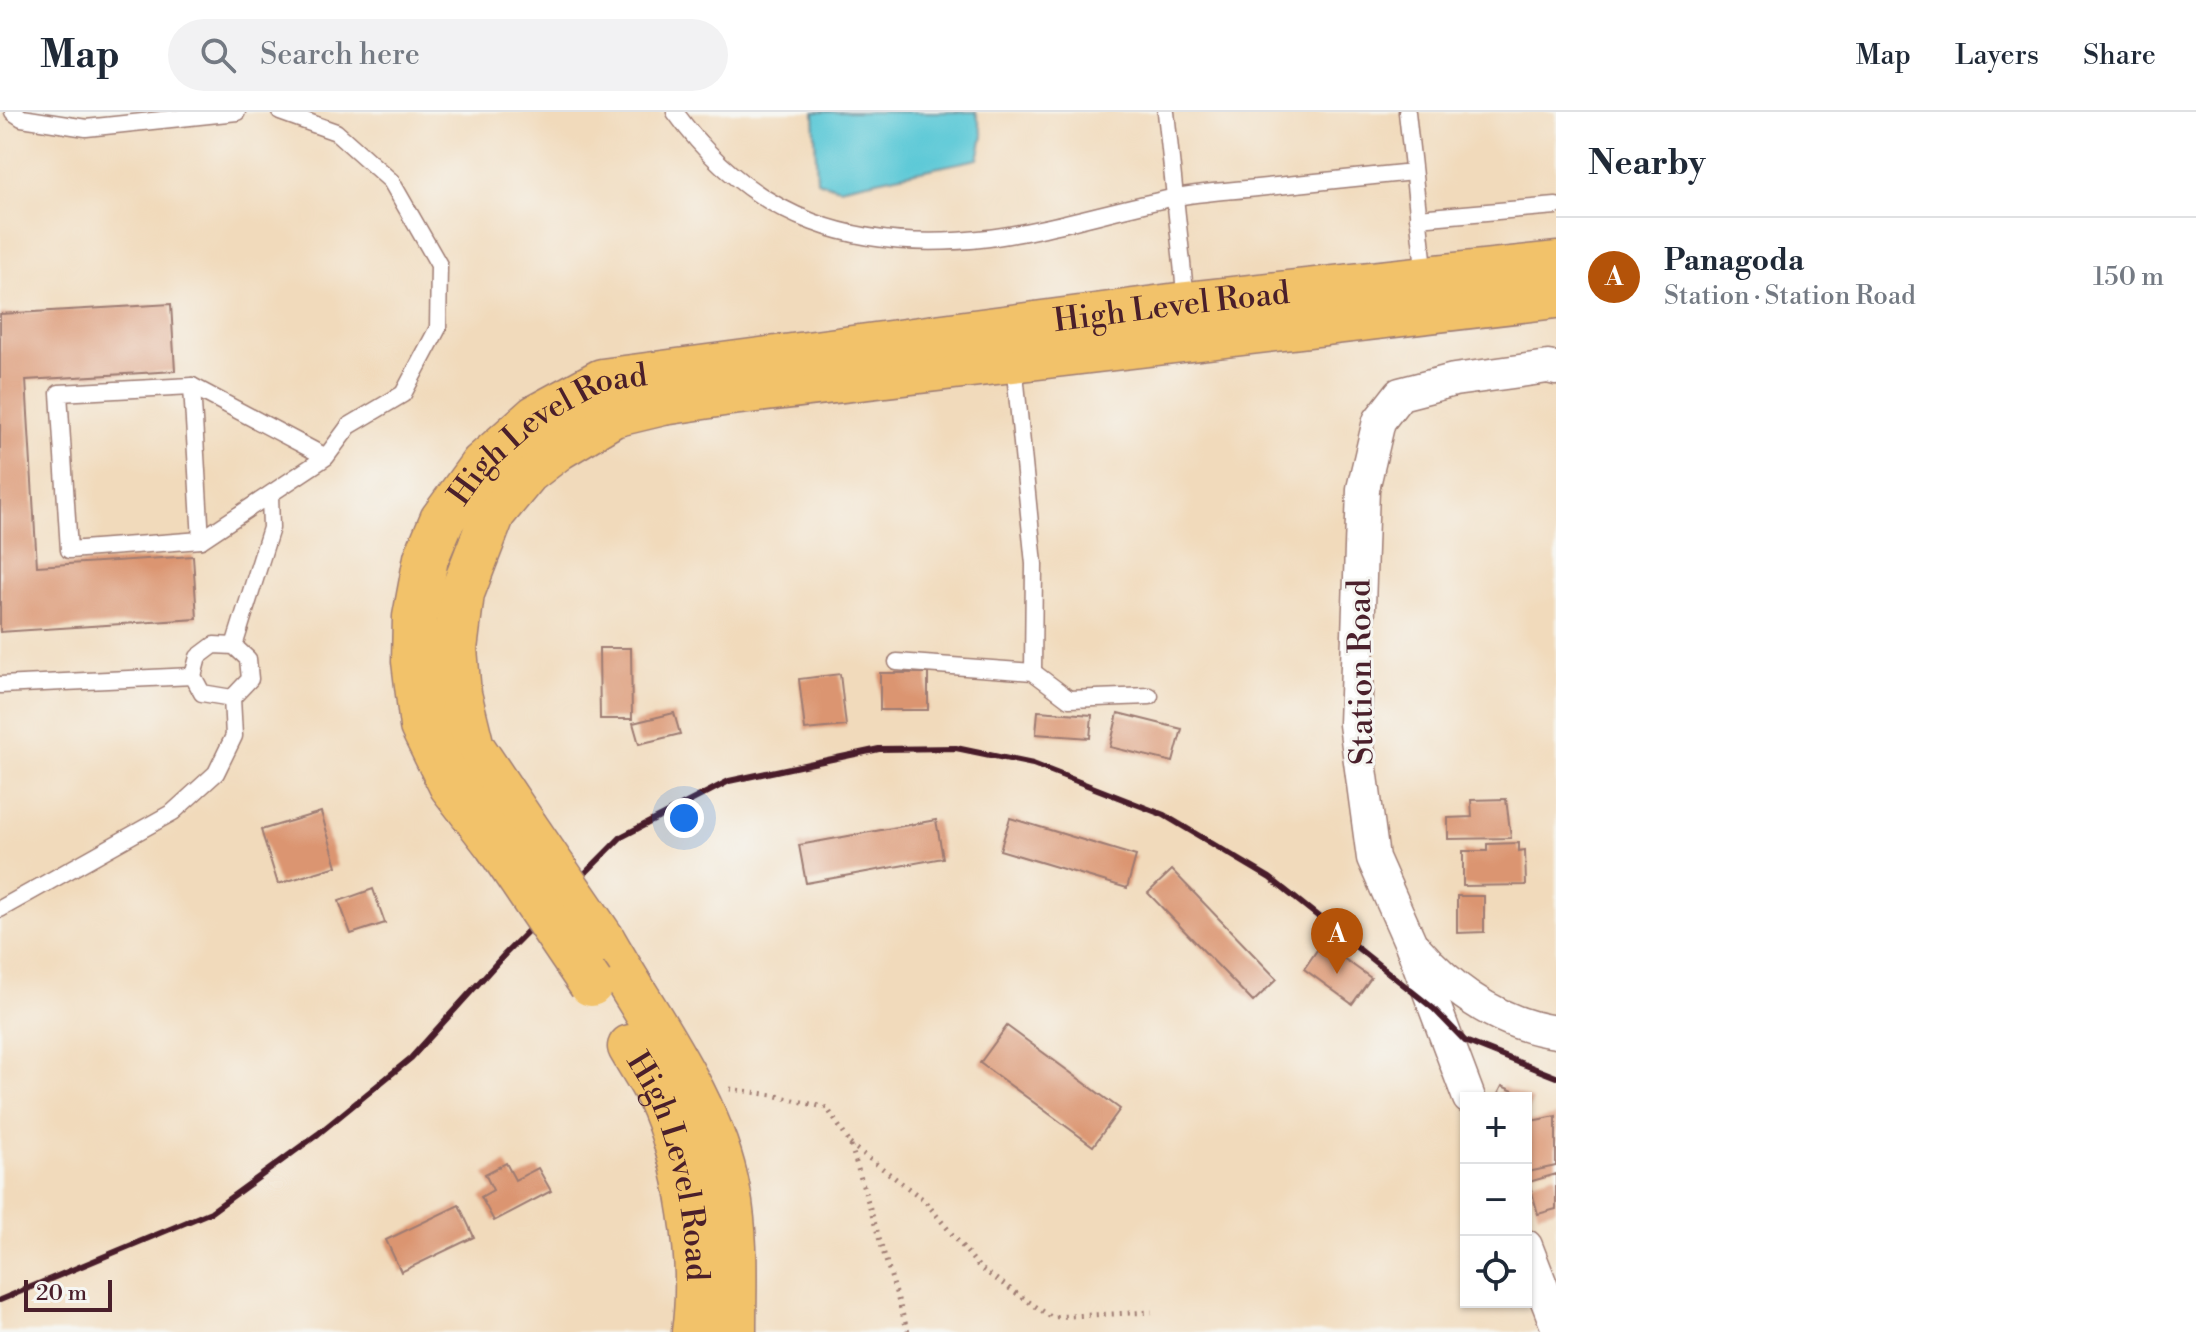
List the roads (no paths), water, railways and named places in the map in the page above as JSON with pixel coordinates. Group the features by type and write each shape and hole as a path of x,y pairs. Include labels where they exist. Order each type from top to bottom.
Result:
{"highway":[{"name":"High Level Road","path":"1427,295 1556,264"},
{"name":"High Level Road","path":"734,1332 736,1247 728,1189 714,1140 691,1092 603,940 511,836 451,785 422,726 414,661 415,617 426,558 442,520 482,465 536,417 602,381 1427,295 1556,296"},
{"name":"High Level Road","path":"694,1332 697,1277 684,1171 658,1096 591,984 511,836 472,747 459,694 455,649 462,593 493,513 527,472 558,448 613,415 663,403 1013,362 1188,321"}],"street":[{"name":"Station Road","path":"1467,1092 1411,944 1373,858 1355,724 1363,489 1379,421 1400,394 1454,380 1548,367 1556,369"},
{"path":"1411,944 1474,1003 1531,1028 1556,1032"},
{"path":"1532,1262 1556,1324"}],"lane":[{"path":"13,112 22,118 86,128 237,112"},
{"path":"280,112 336,132 391,181 439,265 438,328 403,394 349,426 326,457 201,540 69,550 59,393 192,386 326,457"},
{"path":"675,112 709,152 764,200 817,224 865,237 951,241 992,237 1176,197 1413,172"},
{"path":"1166,112 1188,321"},
{"path":"1407,112 1427,295"},
{"path":"1418,218 1556,206"},
{"path":"1013,362 1034,564 1033,672"},
{"path":"192,386 201,540"},
{"path":"234,646 271,528 270,495"},
{"path":"0,909 173,812 216,773 234,736 232,698 250,679 248,659 234,646 214,645 198,657 193,676 202,693 232,698"},
{"path":"897,662 1033,672 1069,699 1150,696"},
{"path":"0,685 193,676"}],"water":[{"path":"814,112 976,112 983,136 978,159 839,188 817,181"}],"railway":[{"path":"0,1300 211,1212 318,1134 411,1058 505,954 621,837 729,781 879,749 956,748 1033,764 1164,815 1270,878 1434,1009 1465,1041 1556,1077"}],"place":[{"name":"Panagoda","path":"1337,974"}]}
